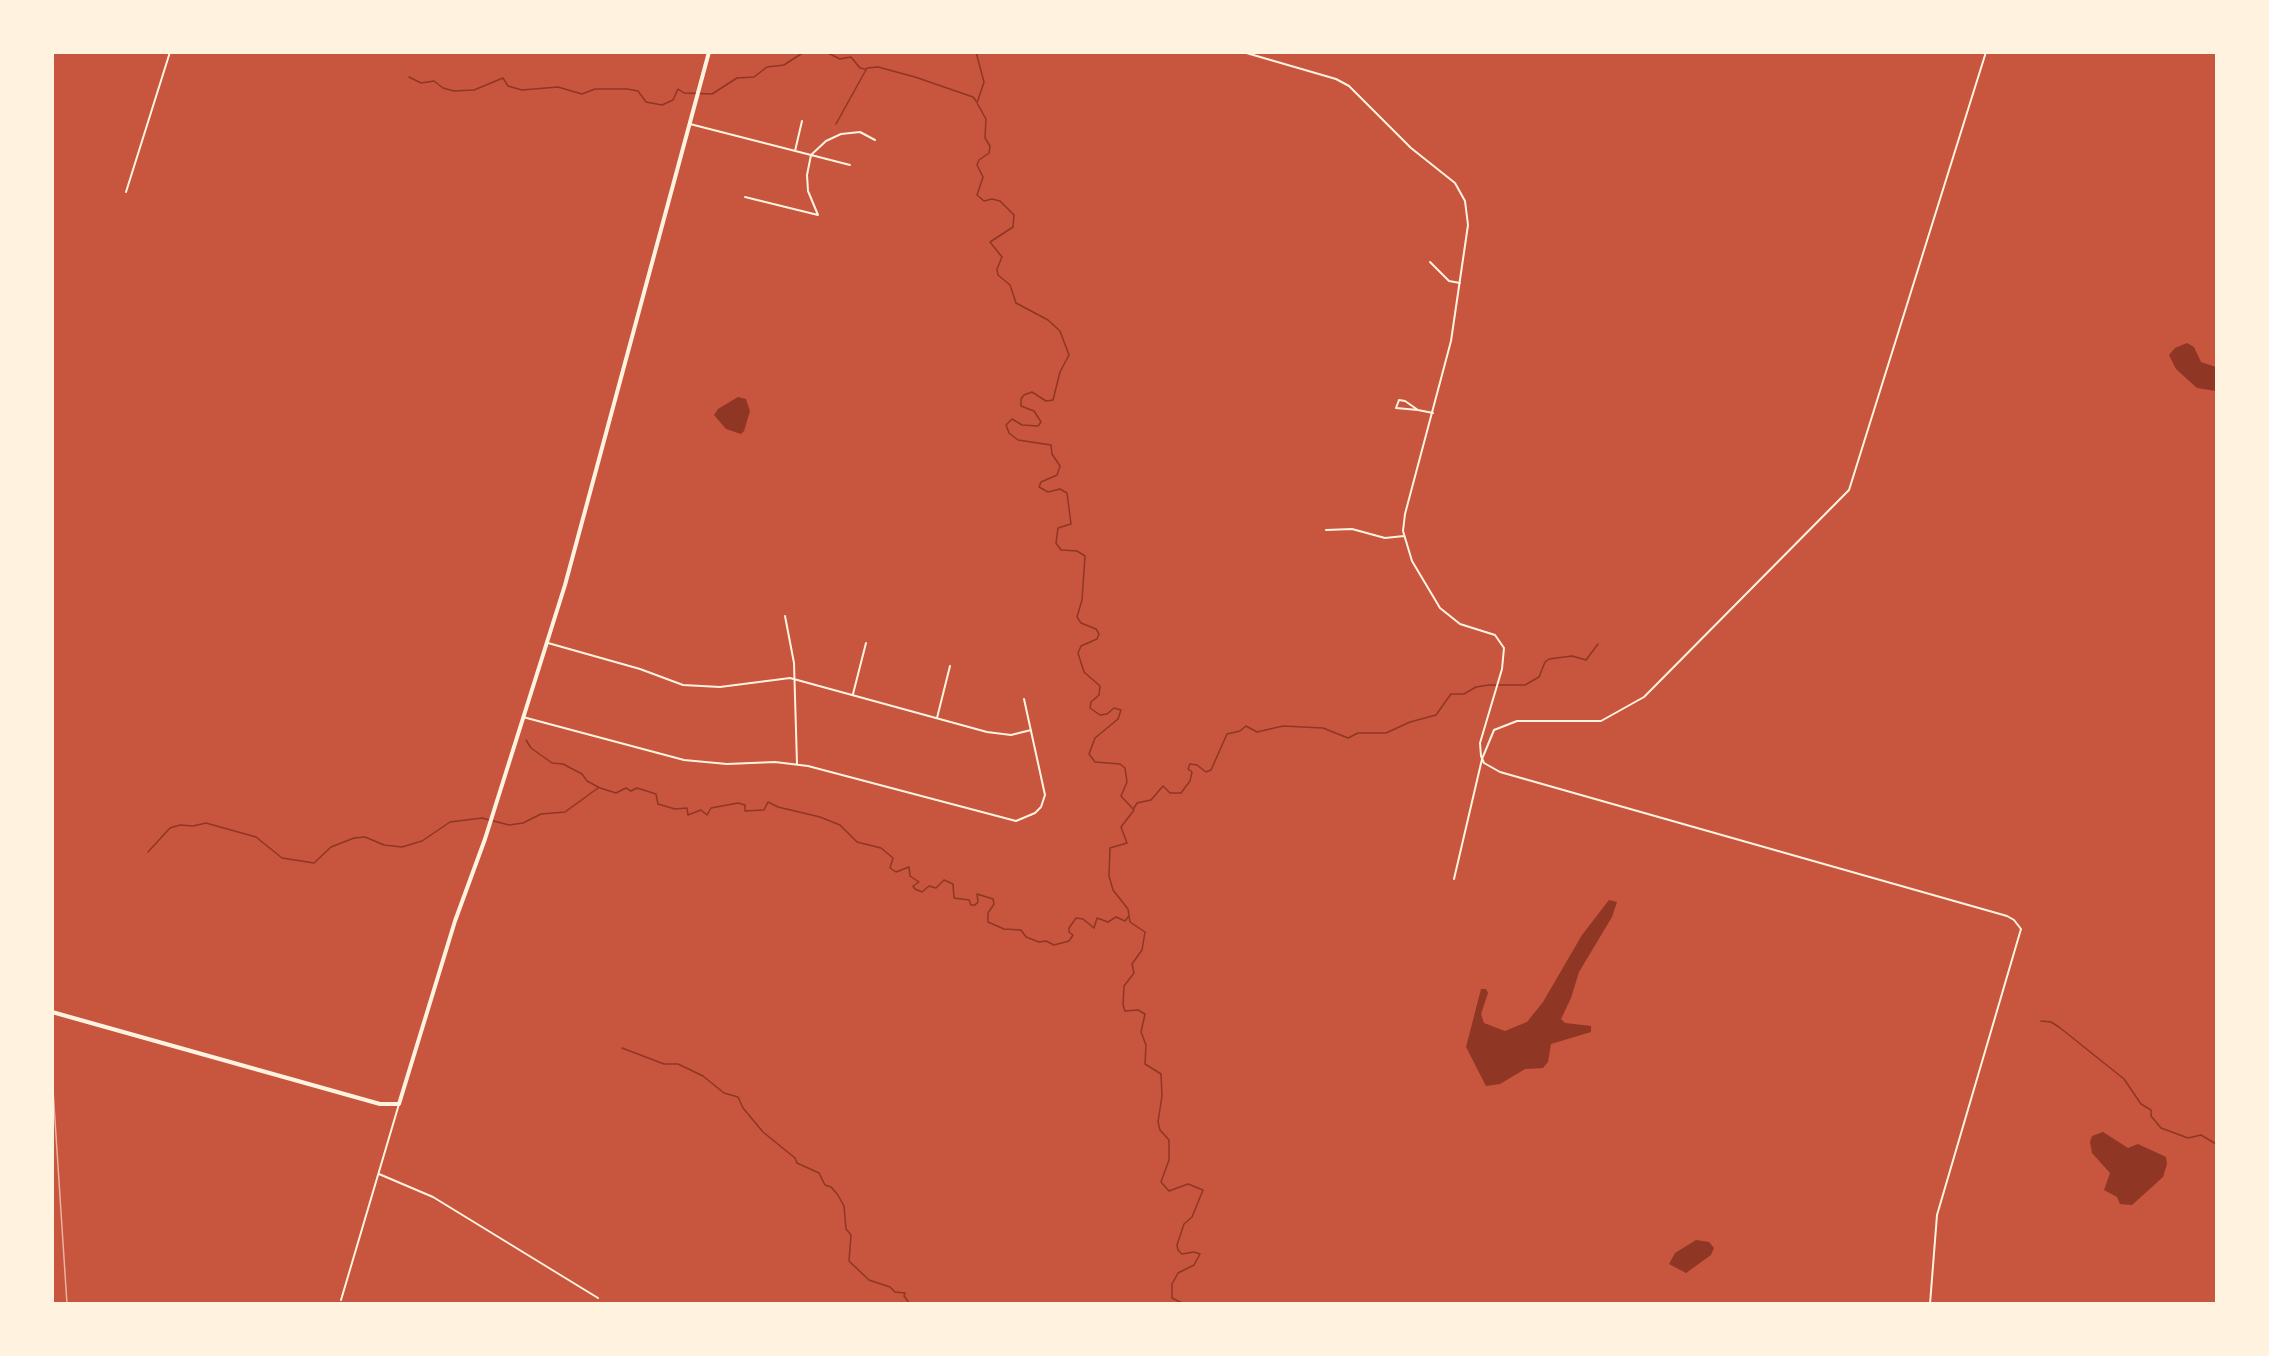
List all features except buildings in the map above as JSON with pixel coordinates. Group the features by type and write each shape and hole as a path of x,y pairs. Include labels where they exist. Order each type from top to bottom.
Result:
{"main road":[{"path":"52,1012 380,1104 399,1104 455,921 485,839 547,643 610,421 709,52"}],"street":[{"path":"126,192 170,52"},
{"path":"1244,52 1336,79 1349,86 1411,148 1455,183 1465,201 1468,215 1451,341 1405,514 1404,536 1418,572 1440,608 1460,624 1495,635 1504,648 1504,663 1480,743 1482,759 1487,766 1500,772 2007,916 2017,923 2020,935 1935,1222 1930,1304"},
{"path":"1454,879 1482,759 1494,730 1517,721 1601,721 1644,697 1849,490 1986,52"},
{"path":"795,151 802,121"},
{"path":"689,124 850,165"},
{"path":"745,197 818,215 808,192 807,175 811,155 826,141 841,134 860,132 875,140"},
{"path":"1430,262 1449,281 1460,283"},
{"path":"1418,410 1403,400 1399,400 1395,405 1401,410 1433,413"},
{"path":"1326,530 1352,529 1385,538 1404,536"},
{"path":"785,616 795,679 797,764"},
{"path":"547,643 691,686 720,687 781,678 795,679 995,733 1011,735 1031,730"},
{"path":"853,694 866,643"},
{"path":"937,718 950,666"},
{"path":"523,717 694,761 797,764 1006,820 1021,820 1041,807 1045,795 1024,699"},
{"path":"341,1300 399,1104"},
{"path":"379,1174 433,1197 598,1298"}],"shaded area":[{"path":"2187,343 2194,347 2201,362 2216,367 2216,391 2197,388 2176,369 2169,355 2175,348"},
{"path":"738,397 746,399 750,411 741,434 726,429 714,415 718,409"},
{"path":"1609,900 1617,902 1612,917 1579,972 1571,998 1561,1019 1565,1023 1591,1026 1591,1032 1551,1044 1548,1062 1543,1068 1525,1069 1500,1084 1486,1086 1466,1047 1481,989 1486,989 1488,993 1481,1014 1484,1023 1505,1031 1527,1022 1543,1002 1582,935"},
{"path":"2103,1132 2128,1148 2138,1144 2166,1157 2167,1164 2163,1177 2132,1205 2120,1204 2117,1197 2104,1190 2110,1173 2092,1153 2090,1142 2092,1136"},
{"path":"1696,1240 1709,1242 1714,1248 1711,1255 1686,1273 1669,1264 1675,1253"}],"waterway":[{"path":"409,77 421,83 434,81 443,88 454,91 474,90 503,78 508,86 522,90 558,87 582,94 595,89 627,89 638,91 646,102 662,105 673,100 678,89 684,93 712,94 737,78 754,77 767,67 784,65 804,52"},
{"path":"826,52 840,59 851,57 860,68 865,69"},
{"path":"976,52 984,82 977,103 986,119 985,138 990,146 989,153 979,160 977,165 983,177 977,195 984,201 992,199 1000,201 1014,215 1013,227 990,242 1002,257 997,269 998,275 1010,285 1016,303 1048,320 1060,331 1069,355 1060,372 1053,400 1046,401 1032,392 1021,399 1021,406 1034,411 1041,422 1038,426 1022,425 1012,419 1006,425 1009,433 1018,440 1051,445 1052,454 1060,466 1057,475 1041,482 1039,487 1048,492 1060,489 1067,493 1071,524 1058,528 1056,543 1061,550 1077,551 1085,556 1082,600 1077,617 1081,623 1096,629 1099,634 1097,639 1081,646 1078,653 1084,672 1100,686 1099,695 1091,702 1090,708 1100,715 1107,714 1114,708 1121,710 1118,719 1095,738 1089,754 1095,762 1120,764 1125,768 1127,782 1121,796 1134,810 1121,827 1127,843 1110,848 1109,876 1113,890 1128,909 1130,922 1145,932 1142,950 1132,964 1134,973 1124,986 1123,1005 1125,1011 1138,1010 1145,1014 1141,1032 1146,1045 1145,1064 1161,1074 1162,1096 1158,1122 1160,1130 1169,1140 1169,1160 1161,1182 1169,1191 1188,1184 1203,1190 1192,1217 1184,1224 1177,1245 1182,1254 1194,1252 1200,1254 1194,1265 1178,1273 1172,1284 1172,1298 1184,1304"},
{"path":"836,124 867,68 878,67 915,77 973,97 976,101"},
{"path":"1134,808 1137,803 1151,800 1163,786 1170,793 1181,793 1190,781 1192,772 1188,769 1190,764 1197,765 1206,772 1211,770 1227,734 1240,731 1246,726 1257,732 1283,726 1323,728 1348,738 1358,733 1386,733 1410,722 1436,715 1451,694 1464,694 1476,687 1489,685 1525,685 1539,677 1545,662 1549,659 1572,656 1586,660 1598,644"},
{"path":"526,740 531,748 552,763 563,764 582,774 587,781 600,788 616,793 626,788 631,791 637,788 656,794 658,804 675,809 687,808 688,815 701,810 707,815 711,808 738,803 745,805 745,811 764,810 768,802 778,807 820,817 840,825 857,842 881,848 893,858 890,868 896,872 909,867 910,876 919,882 913,886 915,889 922,892 929,886 936,888 944,880 953,884 954,898 969,900 971,905 978,902 977,894 993,899 994,904 988,913 988,922 1004,929 1021,930 1026,937 1039,942 1046,941 1054,945 1069,941 1073,935 1069,932 1069,928 1076,918 1083,919 1094,928 1097,918 1108,922 1116,917 1125,921 1128,917"},
{"path":"148,852 170,828 206,823 256,837 282,858 314,863 331,847 354,838 365,837 384,845 402,847 422,841 450,822 482,818 509,825 523,823 541,814 565,812 598,788"},
{"path":"2041,1021 2051,1022 2059,1027 2124,1079 2141,1104 2151,1110 2151,1116 2161,1128 2188,1138 2201,1135 2216,1144"},
{"path":"622,1048 664,1064 678,1064 703,1076 724,1093 738,1097 743,1108 763,1132 795,1158 797,1163 819,1173 825,1185 831,1187 838,1195 844,1206 846,1229 851,1235 849,1261 869,1280 890,1287 895,1292 905,1293 904,1296 910,1304"}],"railway":[{"path":"52,1074 67,1304"}]}
